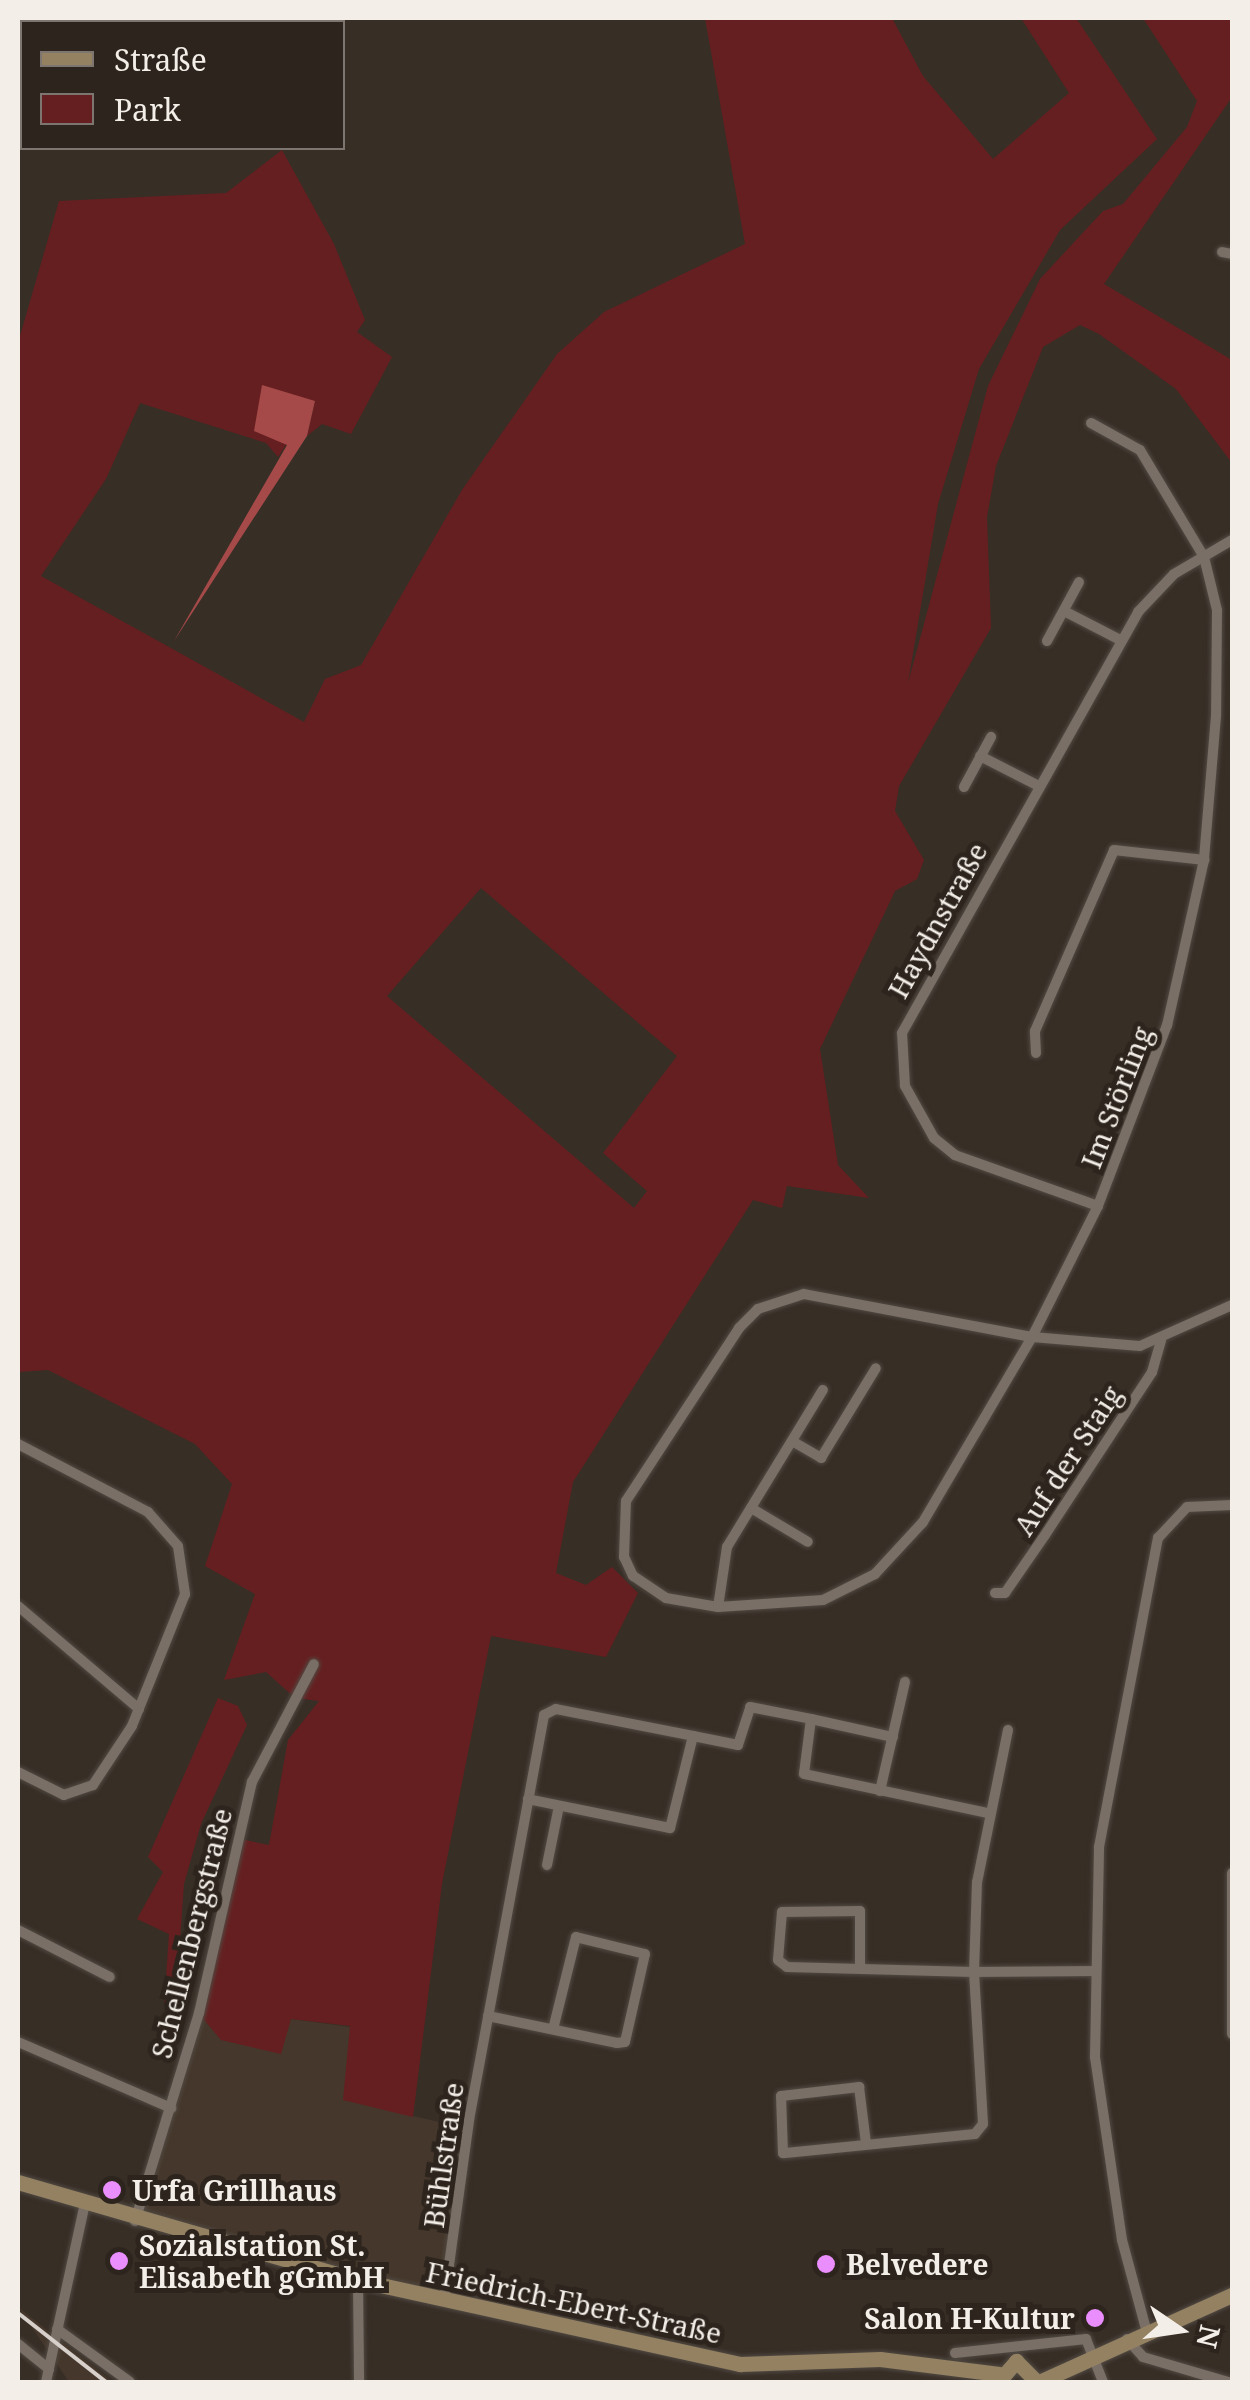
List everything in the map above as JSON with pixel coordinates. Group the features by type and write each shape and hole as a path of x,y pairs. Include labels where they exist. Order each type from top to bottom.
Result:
{"main road":[{"name":"Friedrich-Ebert-Straße","path":"18,2182 135,2222 358,2280 740,2364 880,2359 999,2378 1016,2361 1037,2378"},
{"path":"1037,2378 1232,2294"},
{"name":"Friedrich-Ebert-Straße","path":"954,2373 973,2382"}],"street":[{"name":"Im Störling","path":"1091,423 1140,450 1204,556 1217,610 1204,860 1162,1042 1098,1206 1032,1337 904,1550 823,1600 718,1607 666,1598 633,1576 622,1516 758,1310 834,1295 1032,1337 1111,1348 1161,1340 1232,1306"},
{"name":"Haydnstraße","path":"1098,1206 954,1155 916,1112 901,1062 910,1010 1122,641 1156,591 1232,540"},
{"path":"1047,642 1079,582"},
{"path":"1064,611 1122,641"},
{"path":"964,786 991,737"},
{"path":"980,756 1038,786"},
{"path":"1036,1053 1035,1031 1114,850 1204,860"},
{"name":"Auf der Staig","path":"995,1592 1006,1593 1045,1535 1152,1372 1161,1340"},
{"path":"792,1440 821,1458 876,1368"},
{"path":"718,1607 721,1564 823,1390"},
{"path":"18,1444 119,1493 178,1546 185,1594 140,1709 84,1791 50,1791 18,1772"},
{"path":"1146,2329 1101,2112 1092,1971 1098,1847 1149,1560 1187,1507 1232,1505"},
{"path":"751,1508 808,1542"},
{"path":"18,1606 140,1709"},
{"name":"Schellenbergstraße","path":"135,2222 171,2108 252,1782 314,1664"},
{"path":"880,1791 905,1682"},
{"name":"Bühlstraße","path":"444,2300 488,2016 548,1708 732,1745 750,1707 811,1719"},
{"path":"892,1736 811,1719 804,1774 988,1813"},
{"path":"866,2143 858,2087 781,2096 783,2152 982,2132 974,1972 988,1813 1008,1730"},
{"path":"528,1800 670,1828 693,1736"},
{"path":"547,1865 559,1806"},
{"path":"1232,1872 1232,2034"},
{"path":"860,1969 860,1912 782,1912 781,1964 860,1969 974,1972 1092,1971"},
{"path":"18,1930 110,1977"},
{"path":"488,2016 553,2029 626,2042 645,1954 576,1937 553,2029"},
{"path":"18,2042 171,2108"},
{"path":"46,2382 84,2207"},
{"path":"358,2280 360,2382"},
{"path":"57,2329 130,2382"},
{"path":"1127,2338 1143,2357 1228,2382"},
{"path":"955,2353 1086,2340 1103,2382"},
{"path":"18,2344 48,2369"}],"shaded area":[{"path":"262,385 315,401 307,436 174,641 287,445 254,431"},
{"path":"201,2016 280,2054 291,2019 351,2027 344,2100 465,2128 441,2293 141,2216"},
{"path":"18,2307 113,2382 69,2382"}],"green space":[{"path":"705,18 892,18 923,76 993,159 1069,93 1021,18 1076,18 1157,139 1060,230 979,369 938,504 908,683 988,386 1040,279 1103,211 1123,204 1187,127 1197,101 1143,18 1232,18 1232,97 1104,284 1232,360 1232,463 1176,389 1099,334 1080,325 1043,347 996,466 987,517 991,628 899,786 895,811 924,860 917,879 895,891 820,1049 838,1165 869,1198 787,1186 782,1208 753,1200 573,1482 556,1573 586,1585 612,1567 638,1593 606,1657 491,1636 442,1884 413,2117 343,2100 350,2026 291,2019 281,2054 221,2040 201,2016 240,1839 269,1845 288,1740 319,1701 295,1698 266,1672 224,1680 255,1594 205,1566 232,1484 195,1444 48,1370 18,1372 18,343 59,201 226,193 282,150 334,244 365,320 357,332 392,357 351,434 322,424 307,436 315,401 278,457 266,443 140,403 106,479 41,576 304,722 325,679 361,665 462,490 557,354 604,312 745,244","holes":["481,888 677,1056 603,1153 647,1191 634,1208 387,996"]},
{"path":"218,1698 238,1706 247,1725 201,1824 184,1884 177,1981 164,2005 169,1934 137,1919 163,1872 148,1857"}],"railway":[{"path":"18,2313 106,2382"}],"place":[{"name":"Urfa Grillhaus","path":"112,2190"},
{"name":"Sozialstation St. Elisabeth gGmbH","path":"119,2261"},
{"name":"Belvedere","path":"826,2264"},
{"name":"Salon H-Kultur","path":"1095,2318"}]}
